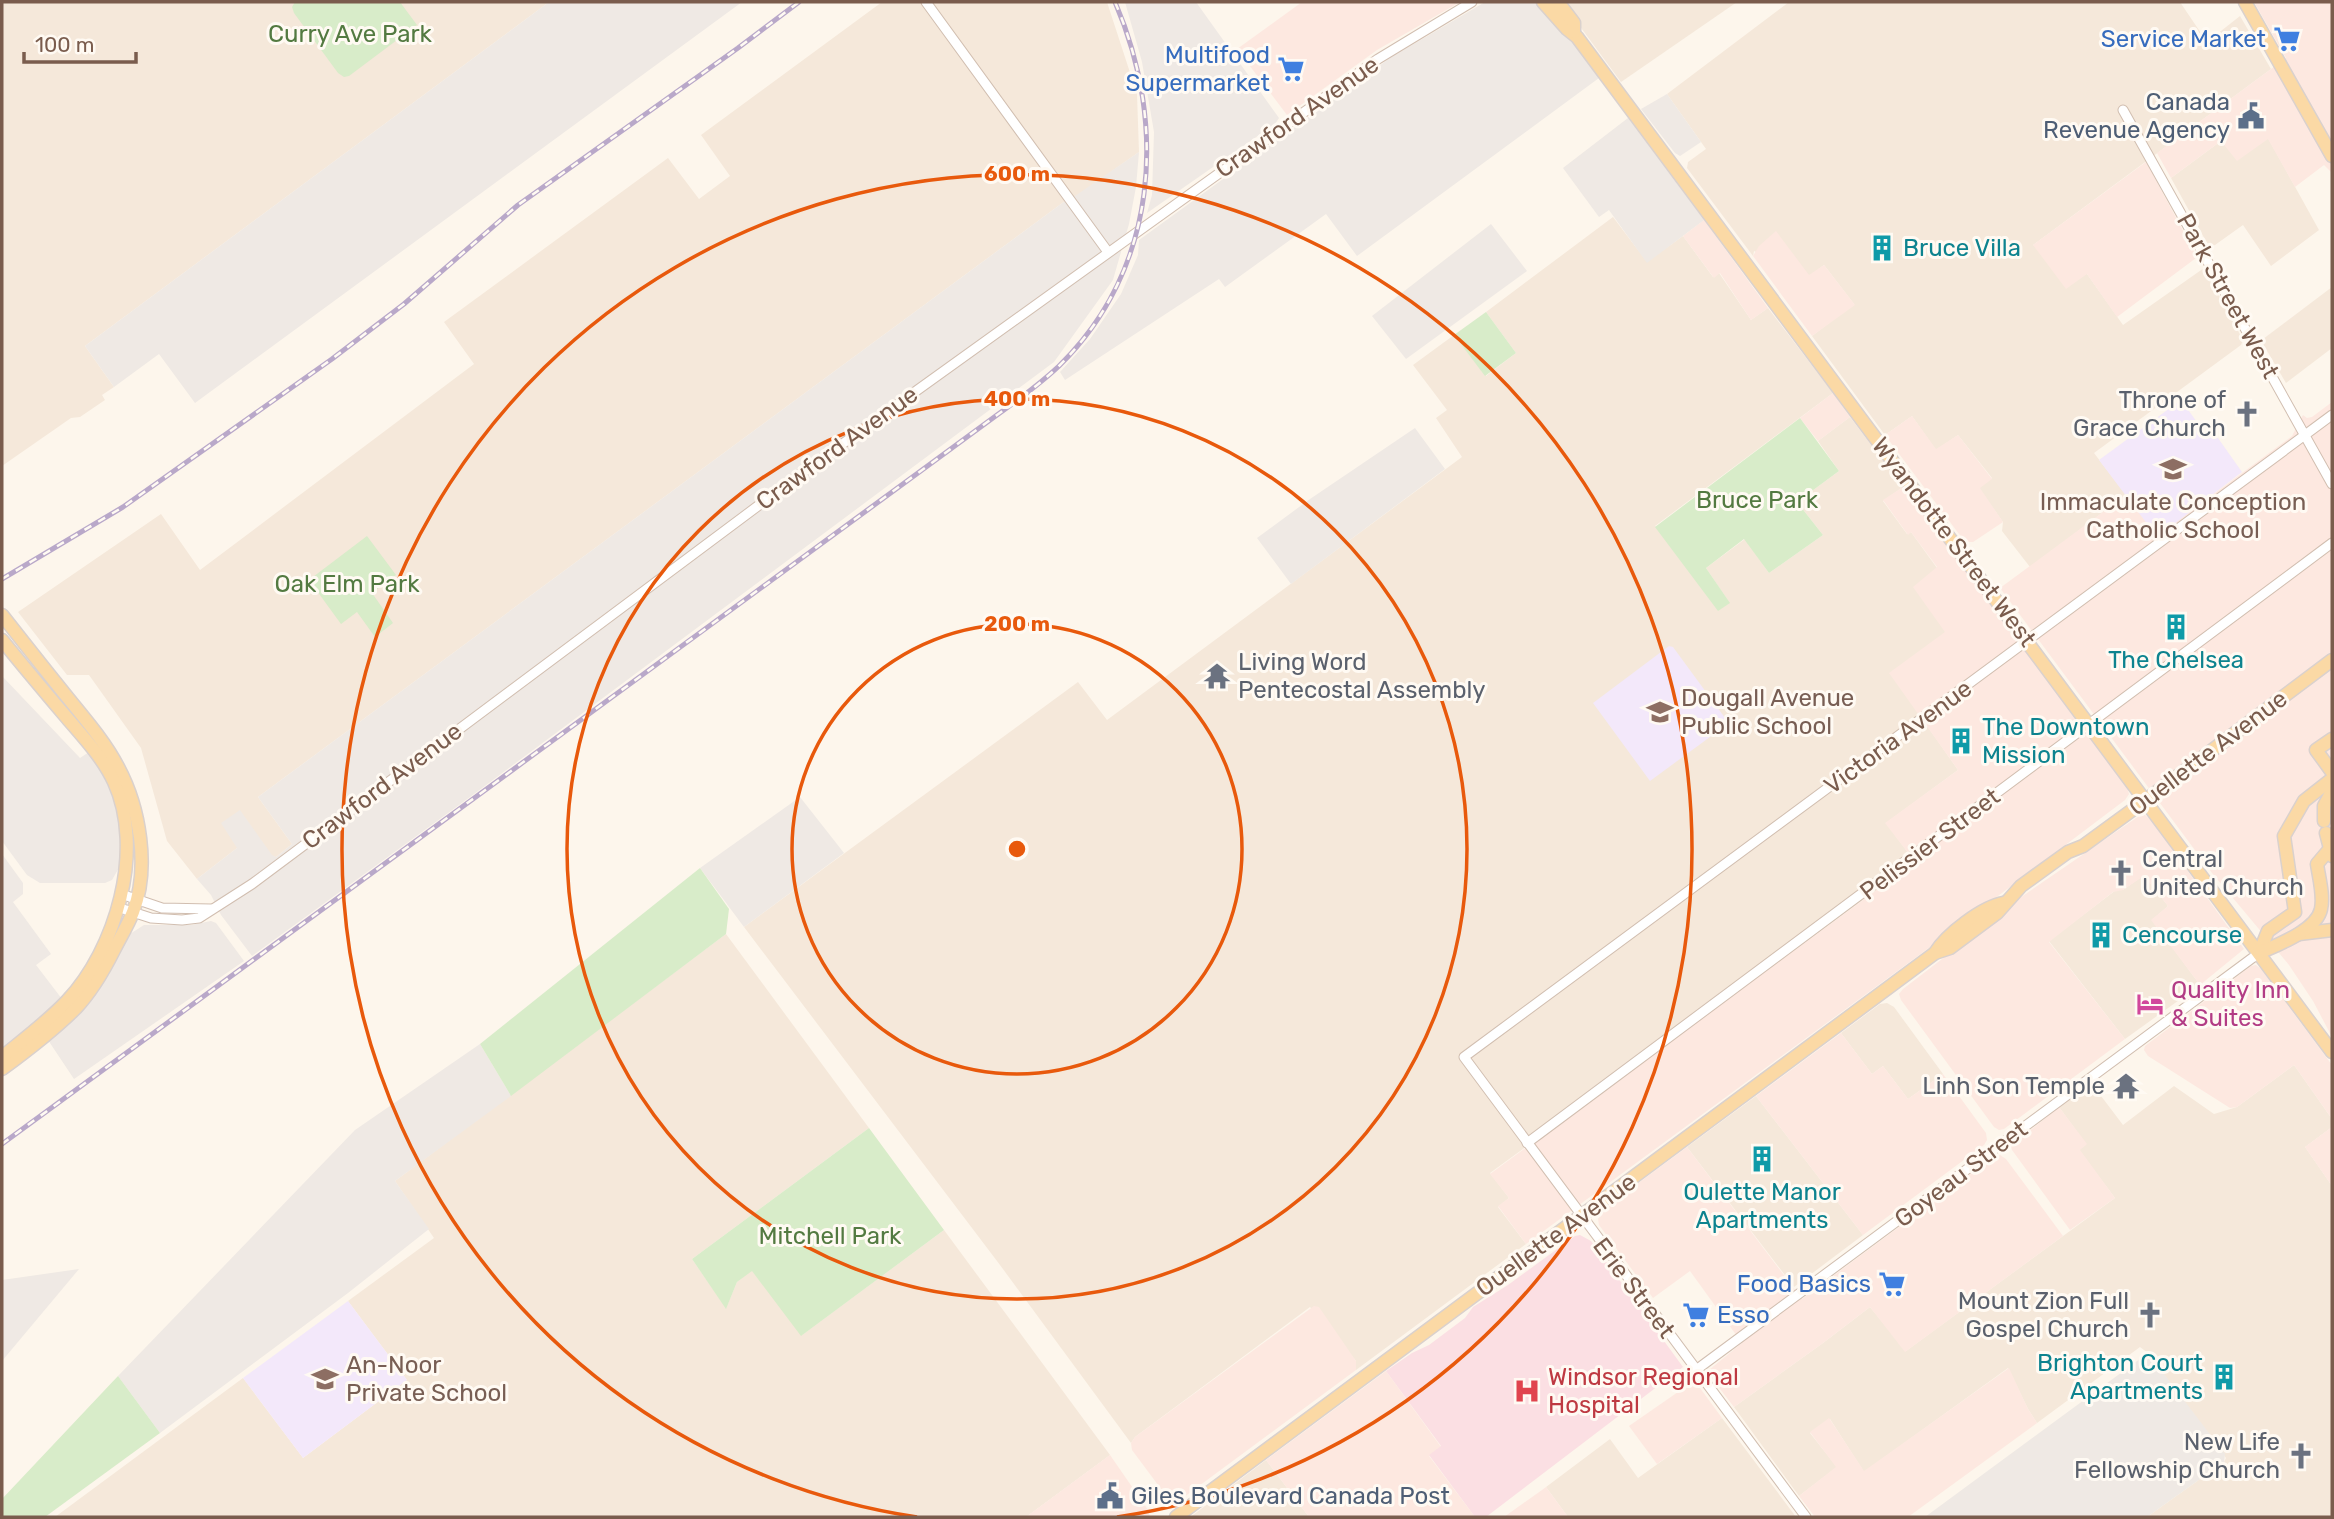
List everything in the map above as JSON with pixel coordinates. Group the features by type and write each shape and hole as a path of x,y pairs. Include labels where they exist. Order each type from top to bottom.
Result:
{"main road":[{"name":"Wyandotte Street West","path":"1543,2 1567,29 1574,32 2332,1052"},
{"name":"Wyandotte Street West","path":"1558,2 1574,23 1574,32"},
{"path":"2245,2 2332,156"},
{"path":"2,615 108,750 120,770 134,805 140,841 137,900 105,967 78,1006 2,1069"},
{"path":"2,640 87,741 114,783 126,829 128,863 117,907 101,949 84,980 45,1022 2,1056"},
{"name":"Ouellette Avenue","path":"1177,1517 1935,953 1950,948 1997,913 2009,900 2025,893 2072,859 2082,846 2332,660"},
{"path":"2332,739 2316,750 2332,772"},
{"path":"2259,953 2268,931 2295,912 2284,836 2304,801 2332,779"},
{"path":"2259,953 2299,934 2319,917 2322,902 2317,864 2330,854 2323,810 2330,799"},
{"path":"2299,934 2332,930"}],"street":[{"path":"926,2 1108,252"},
{"name":"Crawford Avenue","path":"117,907 151,918 199,918 251,884 794,479 1108,252 1378,59 1472,2"},
{"name":"Park Street West","path":"2123,110 2332,484"},
{"name":"Victoria Avenue","path":"1464,1057 2332,415"},
{"name":"Pelissier Street","path":"1527,1143 2332,543"},
{"path":"121,894 162,908 211,909"},
{"name":"Goyeau Street","path":"1696,1370 2259,953"},
{"name":"Erie Street","path":"1464,1057 1806,1517"}],"shaded area":[{"path":"2,2 549,2 85,346 114,387 102,395 105,400 80,417 71,418 2,466"},
{"path":"549,2 742,2 195,403 159,354 114,387 85,346"},
{"path":"882,2 1107,2 1137,94 1139,152 1075,197 1065,201 258,797 292,844 276,857 237,848 197,879 167,841 141,748 89,675 67,675 18,612 161,514 200,570 474,364 444,322 668,158 699,199 730,176 701,135"},
{"path":"1125,2 1196,2 1279,118 1275,124 1147,213 1152,195 1154,132 1142,62"},
{"path":"1302,2 1460,2 1377,50 1287,115 1237,49"},
{"path":"1485,2 1538,2 1564,31 1599,78 1357,256 1326,214 1225,287 1219,279 1065,380 1060,372 1090,339 1121,294 1138,255 1139,240 1390,58"},
{"path":"1562,2 1737,2 1621,82"},
{"path":"1789,2 2180,2 2207,42 2240,16 2271,69 2033,245 2087,274 2123,325 2204,268 2243,340 2241,345 2094,453 2126,495 2030,567 2002,531 2003,522 1979,488 1992,478 1958,435 1936,450 1912,416 1885,435 1812,336 1854,304 1824,265 1809,276 1754,251 1753,256 1687,168 1688,162 1706,149 1667,94"},
{"path":"2254,2 2332,2 2332,173 2324,165 2295,187 2268,139 2237,161 2221,141 2171,178 2157,153 2286,58"},
{"path":"1667,94 1701,142 1680,156 1641,109"},
{"path":"1628,118 1704,220 1647,263 1609,210 1599,217 1563,168"},
{"path":"2268,138 2319,230 2271,266 2243,225 2210,246 2171,178 2221,141"},
{"path":"1139,152 1129,224 1113,280 1054,362 252,956 197,879 237,848 221,823 240,810 276,857 292,844 258,797 1065,201"},
{"path":"2146,162 2196,258 2117,317 2087,274 2066,289 2033,245"},
{"path":"1613,217 1647,262 1683,236 1713,277 1719,273 1751,320 1768,308 1833,393 1655,526 1729,602 1706,568 1745,539 1769,573 1823,535 1797,502 1839,471 1818,441 1850,417 1903,487 1883,501 1907,534 1911,532 1937,568 1945,632 1923,720 1958,770 1886,823 1915,862 1490,1173 1509,1198 1498,1207 1526,1244 1356,1370 1356,1361 1310,1307 1135,1437 1131,1443 744,927 1078,682 1107,720 1462,457 1436,418 1447,410 1413,365 1454,335 1486,376 1516,353 1486,312"},
{"path":"1704,220 1768,308 1751,320 1720,273 1714,278 1683,236"},
{"path":"1491,224 1527,271 1406,359 1372,316"},
{"path":"1776,231 1809,275 1824,265 1855,305 1812,336 1753,256 1759,246"},
{"path":"2332,287 2332,348 2286,383 2263,344 2263,339"},
{"path":"1833,393 1850,417 1818,441 1800,418"},
{"name":"Immaculate Conception Catholic School","path":"2181,400 2207,436 2213,431 2242,472 2157,537 2099,460"},
{"path":"2332,402 2332,1037 2313,1001 2289,965 2212,873 2000,588 2126,495 2157,536 2292,436 2303,415 2312,417"},
{"path":"1912,416 1936,449 1958,435 1992,479 1980,488 2003,522 1973,542 1965,542 1885,435"},
{"path":"1415,428 1445,469 1291,584 1257,538"},
{"path":"1903,487 2127,787 2129,794 2125,800 1941,939 1526,1244 1498,1206 1509,1198 1490,1174 1915,862 1885,823 1958,770 1889,673 1945,632 1913,587 1937,567 1911,532 1908,535 1883,500"},
{"name":"Dougall Avenue Public School","path":"1669,646 1673,647 1728,722 1650,781 1593,703"},
{"path":"2,676 80,758 89,752 105,778 115,804 120,831 120,866 112,880 105,883 40,883 27,875 2,841"},
{"path":"800,797 844,853 744,927 700,868"},
{"path":"2145,815 2244,949 2200,985 2151,920 2168,906 2144,876 2123,890 2113,892 2049,942 2125,1039 2004,1129 1999,1130 1994,1127 1899,994 1985,926 1995,915 2139,816"},
{"path":"2,854 23,883 23,894 13,902 51,954 36,965 62,999 32,1027 2,1049"},
{"path":"2144,875 2168,906 2152,920 2200,985 2125,1039 2049,941 2116,890 2123,890"},
{"path":"211,921 216,923 244,961 74,1079 48,1040 97,989 130,934 144,925 191,925"},
{"path":"726,934 869,1128 692,1259 726,1308 737,1282 752,1270 802,1335 944,1230 1110,1455 1026,1517 55,1517 243,1378 303,1458 407,1380 348,1301 434,1238 395,1181"},
{"path":"2256,965 2332,1065 2332,1119 2294,1065 2237,1107 2230,1108 2148,1056 2144,1050 2145,1046 2251,966"},
{"path":"1887,1003 1894,1007 1943,1074 1908,1099 1883,1066 1872,1074 1841,1033 1880,1004"},
{"path":"1841,1033 1872,1074 1883,1066 1908,1099 1943,1074 1986,1133 1987,1140 1984,1145 1863,1235 1756,1096"},
{"path":"480,1044 511,1096 395,1181 429,1229 160,1433 118,1376 355,1130"},
{"path":"2294,1065 2332,1119 2332,1127 2305,1147 2332,1186 2332,1517 2147,1517 2226,1458 2148,1353 2140,1347 2037,1423 2008,1368 1864,1472 1830,1419 1810,1433 1837,1467 1799,1496 1734,1407 1870,1307 1906,1351 2115,1198 2079,1150 2086,1144 2059,1107 2092,1084 2123,1125 2174,1086 2214,1114 2237,1107"},
{"path":"1756,1096 1863,1235 1794,1287 1687,1147"},
{"path":"2059,1107 2087,1144 2080,1150 2115,1198 2070,1230 2011,1146"},
{"path":"2332,1127 2332,1186 2305,1147"},
{"path":"1687,1147 1802,1299 1992,1158 2000,1155 2006,1159 2063,1236 1905,1352 1870,1307 1734,1407 1710,1376 1709,1370 1742,1343 1690,1271 1653,1298 1599,1225 1598,1219 1602,1210"},
{"name":"Windsor Regional Hospital","path":"1580,1235 1591,1241 1683,1367 1486,1517 1475,1517 1429,1455 1441,1446 1386,1371 1429,1345 1465,1318 1473,1307"},
{"path":"79,1269 2,1361 2,1280"},
{"name":"An-Noor Private School","path":"348,1301 407,1380 303,1458 243,1378"},
{"path":"1314,1306 1319,1307 1356,1361 1356,1370 1180,1500 1167,1497 1132,1450 1131,1443 1135,1437"},
{"path":"2148,1353 2225,1454 2224,1462 2147,1517 1925,1517"},
{"path":"2009,1368 2037,1423 1908,1517 1815,1517 1799,1496 1836,1467 1810,1432 1829,1418 1864,1471"},
{"path":"1386,1371 1441,1447 1429,1456 1475,1517 1309,1517 1266,1460"},
{"path":"1691,1383 1697,1384 1722,1418 1657,1464 1629,1426"},
{"path":"1722,1418 1796,1517 1568,1517 1546,1487 1610,1439 1638,1478"},
{"path":"1110,1455 1148,1510 1150,1517 1026,1517"},
{"path":"1266,1460 1309,1517 1191,1517 1193,1515"},
{"path":"1546,1487 1568,1517 1504,1517 1542,1490"}],"green space":[{"name":"Curry Ave Park","path":"295,2 400,2 417,25 344,77 338,73 294,13 292,7"},
{"path":"1486,312 1516,353 1485,376 1454,335"},
{"name":"Bruce Park","path":"1800,418 1839,471 1797,502 1823,535 1769,573 1744,539 1706,568 1730,603 1718,611 1655,527"},
{"name":"Oak Elm Park","path":"367,536 396,575 372,593 393,623 375,637 357,612 341,624 309,580"},
{"path":"700,868 729,909 726,934 511,1096 480,1044"},
{"name":"Mitchell Park","path":"869,1128 944,1230 801,1336 752,1271 737,1282 726,1309 692,1259"},
{"path":"118,1376 160,1433 45,1517 2,1517 2,1499"}],"railway":[{"path":"2,579 123,507 332,359 404,304 518,205 799,2"},
{"path":"2,1144 1013,404 1059,366 1092,328 1117,286 1134,241 1144,194 1147,146 1143,97 1132,49 1115,2"}],"place":[{"name":"Service Market","path":"2287,39"},
{"name":"Multifood Supermarket","path":"1291,69"},
{"name":"Canada Revenue Agency","path":"2251,116"},
{"name":"Bruce Villa","path":"1882,248"},
{"name":"Throne of Grace Church","path":"2247,414"},
{"name":"Immaculate Conception Catholic School","path":"2173,469"},
{"name":"The Chelsea","path":"2176,627"},
{"name":"Living Word Pentecostal Assembly","path":"1217,676"},
{"name":"Dougall Avenue Public School","path":"1660,712"},
{"name":"The Downtown Mission","path":"1961,741"},
{"name":"Central United Church","path":"2121,873"},
{"name":"Cencourse","path":"2101,935"},
{"name":"Quality Inn & Suites","path":"2150,1004"},
{"name":"Linh Son Temple","path":"2126,1086"},
{"name":"Oulette Manor Apartments","path":"1762,1159"},
{"name":"Food Basics","path":"1892,1284"},
{"name":"Esso","path":"1696,1315"},
{"name":"Mount Zion Full Gospel Church","path":"2150,1315"},
{"name":"Brighton Court Apartments","path":"2224,1377"},
{"name":"An-Noor Private School","path":"325,1379"},
{"name":"Windsor Regional Hospital","path":"1527,1391"},
{"name":"New Life Fellowship Church","path":"2301,1456"},
{"name":"Giles Boulevard Canada Post","path":"1110,1496"}]}
